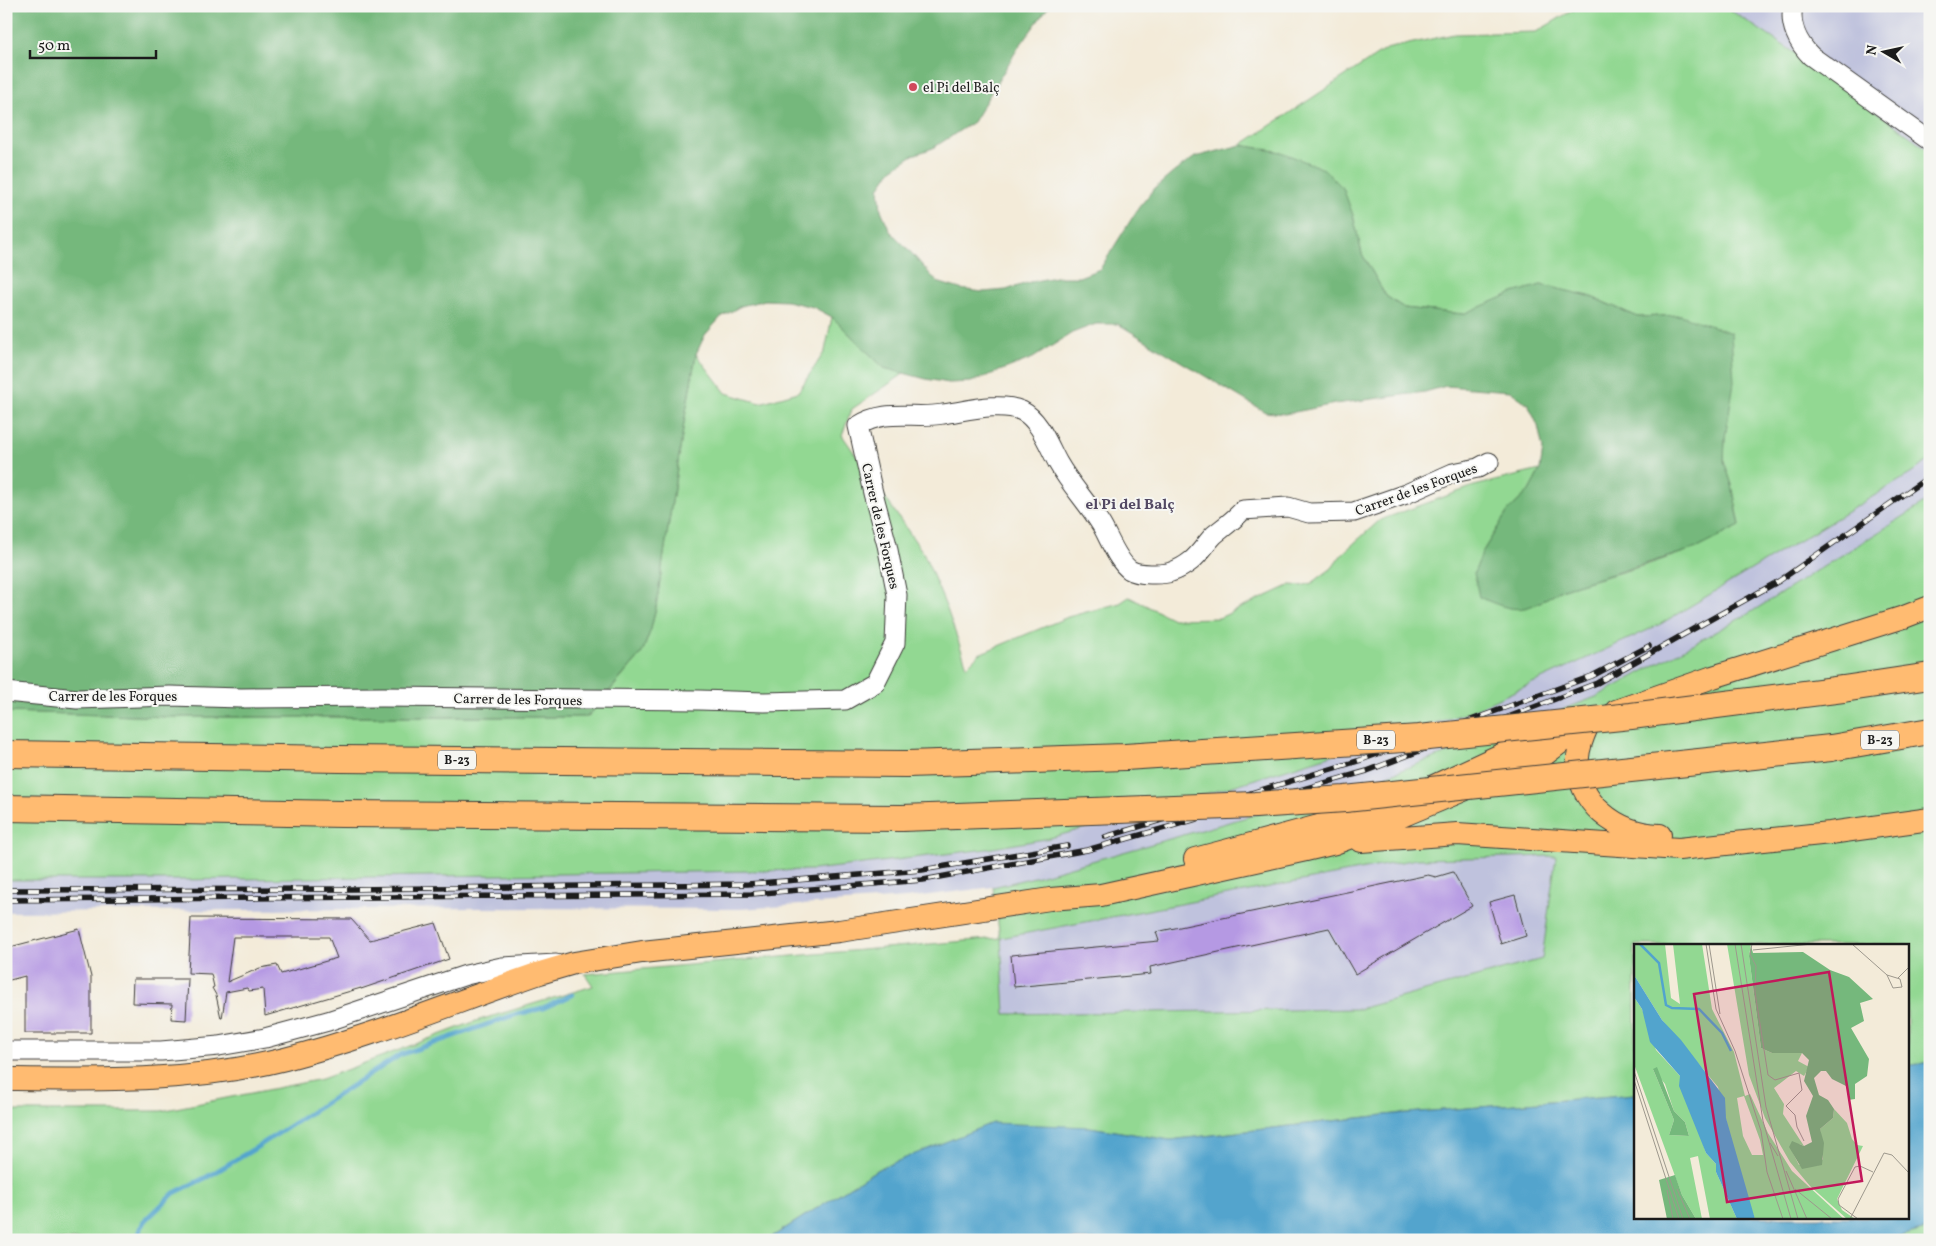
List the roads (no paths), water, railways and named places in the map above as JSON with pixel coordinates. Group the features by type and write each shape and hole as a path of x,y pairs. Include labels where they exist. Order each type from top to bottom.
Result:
{"highway":[{"name":"B-23","path":"6,754 907,764 1125,757 1419,738 1630,716 1930,676"},
{"name":"B-23","path":"6,808 362,814 902,818 1255,805 1345,799 1831,748 1930,731"}],"main road":[{"path":"1050,899 1345,819 1423,792 1530,742 1925,606"},
{"path":"1590,720 1579,748 1579,777 1585,794 1594,806 1608,819 1632,831 1654,835 1718,836 1753,840"},
{"path":"1335,843 1540,758 1590,720"},
{"path":"6,1079 166,1078 284,1060 368,1034 532,975 574,963 642,952 849,930 1050,899 1100,895 1335,843 1458,834 1679,849 1930,819"}],"street":[{"path":"1793,6 1794,30 1801,45 1811,56 1930,141"},
{"name":"Carrer de les Forques","path":"6,692 77,699 170,696 764,702 845,700 875,683 895,643 897,595 858,426 870,418 892,414 914,416 941,415 981,408 1010,407 1029,415 1042,433 1059,466 1102,525 1114,551 1131,571 1148,574 1171,572 1191,561 1214,536 1230,524 1243,510 1288,507 1309,513 1354,512 1406,494 1453,473 1478,468 1488,462"},
{"path":"6,1051 161,1051 219,1046 264,1038 328,1021 419,990 502,967 574,963"}],"water":[{"path":"1930,1062 1930,1228 1885,1240 767,1240 878,1169 992,1123 1090,1127 1170,1140 1384,1115 1634,1094 1634,1218 1908,1218 1908,1066"}],"waterway":[{"path":"137,1240 143,1223 174,1193 207,1177 254,1149 400,1055 517,1014 543,1008 572,995"}],"railway":[{"path":"6,900 751,894 923,880 1087,850 1367,771 1597,683 1779,581 1930,476"},
{"path":"1105,837 1361,760 1592,676 1649,646"},
{"path":"6,890 352,889 748,884 922,870 1067,846"}],"place":[{"name":"el Pi del Balç","path":"913,87"}],"district":[{"name":"el Pi del Balç","path":"1130,504"}]}
